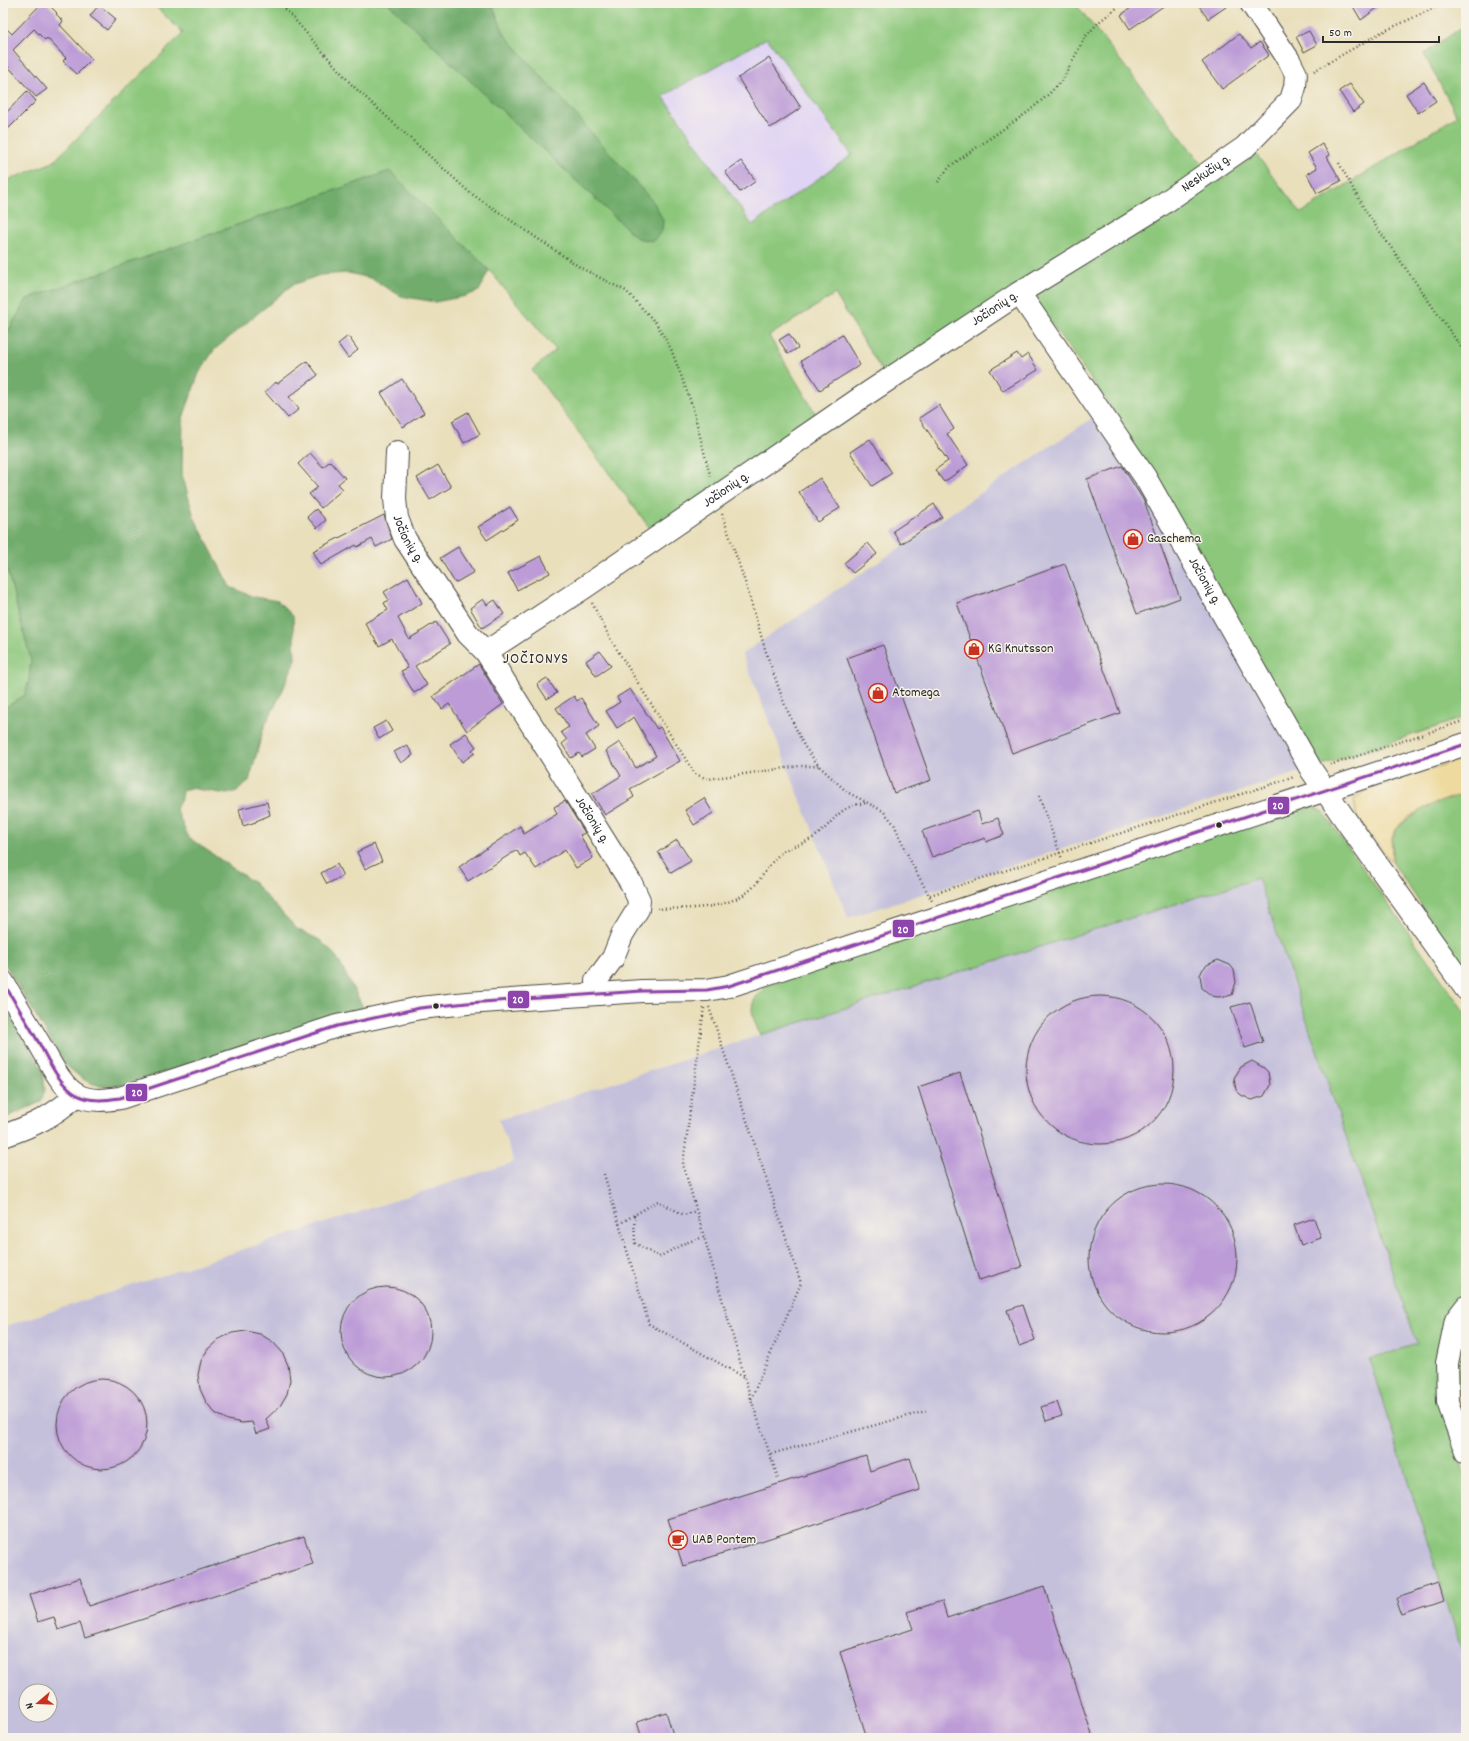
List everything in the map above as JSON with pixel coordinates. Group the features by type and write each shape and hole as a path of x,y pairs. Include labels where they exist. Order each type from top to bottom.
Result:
{"street":[{"path":"1251,3 1289,60 1296,74"},
{"name":"Neskučių g.","path":"1018,293 1157,208 1245,147 1291,100 1295,87 1296,74"},
{"name":"Jočionių g.","path":"486,652 585,587 1018,293 1145,477 1312,771 1466,990"},
{"name":"Jočionių g.","path":"397,452 395,499 397,518 405,539 468,634 486,652 631,883 639,900 638,910"},
{"path":"3,982 56,1071 67,1086 77,1095 89,1099 105,1100 120,1098 337,1026 420,1008 642,991 707,993 1466,744"},
{"path":"598,994 596,981 598,976 613,958 622,935 638,910"},
{"path":"3,1136 34,1125 49,1117 77,1095"},
{"path":"1466,1307 1456,1320 1447,1363 1448,1402 1466,1452"}],"path":[{"path":"280,3 352,85 469,192 581,268 626,291 656,323 670,349 692,405 716,497 746,585 764,649 784,703 804,746 819,766 847,792 884,811 894,824 910,860 930,895 938,916"},
{"path":"938,182 950,166 1028,112 1049,94 1063,79 1085,37 1099,22 1122,3"},
{"path":"1296,74 1317,70 1380,33 1445,3"},
{"path":"1339,163 1366,212 1466,354"},
{"path":"585,587 611,640 695,774 708,779 800,766 819,766"},
{"path":"930,895 1466,720"},
{"path":"1039,796 1068,874"},
{"path":"638,910 707,906 732,901 756,886 781,853 810,840 845,808 856,804 869,803"},
{"path":"707,993 683,1164 751,1399 778,1478"},
{"path":"707,993 801,1284 751,1399"},
{"path":"604,1174 649,1324 745,1377"},
{"path":"619,1224 658,1201 684,1215 696,1211"},
{"path":"634,1215 635,1243 659,1257 685,1243 704,1237"},
{"path":"771,1454 926,1410"}],"shaded area":[{"path":"767,37 852,155 752,226 663,96"},
{"path":"1110,406 1322,765 848,918 742,654"},
{"path":"1258,878 1417,1344 1369,1359 1466,1663 1466,1738 3,1738 3,1327 514,1162 499,1120 760,1035"}],"green space":[{"path":"152,3 388,3 637,238 653,241 505,35 493,8 493,3 1075,3 1217,183 1256,154 1301,213 1457,116 1424,54 1466,24 1466,717 1322,765 1110,406 1022,282 885,376 835,294 769,336 819,419 652,531 532,370 556,350 489,270 390,171 27,299 3,340 3,182 53,162 183,33","holes":["767,38 852,155 752,225 663,96"]},
{"path":"388,3 493,3 493,8 505,35 654,203 663,220 662,231 653,241 637,238"},
{"path":"390,171 489,270 479,291 466,296 435,302 401,296 370,278 348,273 320,275 292,285 214,350 199,373 183,418 182,474 194,517 230,587 254,597 278,601 293,616 295,660 282,692 264,727 249,781 237,791 227,794 190,788 182,790 181,799 176,809 188,837 254,883 297,929 320,940 336,956 364,1009 124,1085 98,1085 85,1080 65,1064 3,961 3,709 25,695 29,680 31,660 3,554 3,340 27,299"},
{"path":"3,554 31,660 29,680 25,695 3,709"},
{"path":"1466,793 1466,972 1393,863 1392,839 1398,827 1421,810 1436,803"},
{"path":"1312,806 1323,812 1466,1014 1466,1292 1446,1324 1437,1350 1435,1375 1440,1403 1466,1479 1466,1663 1369,1359 1417,1344 1258,878 760,1035 754,1020 752,1009 755,998 766,986 1298,809"},
{"path":"3,1004 43,1070 45,1090 41,1102 3,1119"},
{"path":"1466,1335 1466,1419 1458,1388 1459,1363"}],"sand":[{"path":"1466,757 1466,793 1423,809 1404,821 1397,829 1391,841 1393,863 1363,828 1357,817 1354,799 1365,791"}],"building":[{"path":"42,3 47,3 57,13 56,14 63,21 60,25 92,59 77,74 63,61 66,58 47,38 45,40 34,29 13,50 47,89 36,97 3,61 3,25 12,34"},
{"path":"1138,3 1168,3 1130,29 1121,15"},
{"path":"1197,3 1232,3 1208,19"},
{"path":"1351,3 1384,3 1361,20"},
{"path":"99,5 116,19 107,30 90,16"},
{"path":"1309,31 1317,45 1304,52 1296,37"},
{"path":"1239,34 1251,48 1260,42 1269,55 1222,89 1202,62"},
{"path":"769,58 801,108 770,128 738,78"},
{"path":"1424,82 1436,101 1418,113 1406,94"},
{"path":"1350,84 1364,104 1353,112 1339,91"},
{"path":"27,91 36,101 3,134 3,116"},
{"path":"1322,144 1330,155 1327,157 1341,181 1317,193 1307,174 1317,168 1308,153"},
{"path":"741,161 756,181 740,192 725,172"},
{"path":"789,334 798,348 788,354 779,340"},
{"path":"842,335 860,365 820,390 801,361"},
{"path":"348,336 358,350 348,358 338,344"},
{"path":"1017,353 1021,359 1028,354 1038,370 1003,391 990,370"},
{"path":"307,361 318,375 289,397 299,409 288,418 265,392 276,382 277,384"},
{"path":"402,379 424,413 403,427 381,393"},
{"path":"939,405 954,429 947,434 968,465 944,482 935,470 948,461 919,418"},
{"path":"468,412 480,434 464,443 452,421"},
{"path":"870,439 892,473 872,486 850,452"},
{"path":"310,453 323,467 330,461 345,478 338,484 343,489 321,508 309,494 318,487 298,464"},
{"path":"438,465 451,487 430,500 417,478"},
{"name":"Gaschema","path":"1122,466 1144,501 1180,598 1137,614 1087,479"},
{"path":"820,478 840,508 818,522 799,492"},
{"path":"934,504 942,517 901,544 893,531"},
{"path":"510,507 518,520 487,540 478,527"},
{"path":"316,509 326,520 317,528 307,517"},
{"path":"384,515 392,539 376,547 372,539 357,547 356,545 321,565 313,551"},
{"path":"868,543 877,554 853,573 844,563"},
{"path":"458,547 474,572 455,583 440,558"},
{"path":"541,556 550,573 517,590 508,573"},
{"path":"1065,564 1120,713 1012,753 957,603"},
{"path":"408,577 422,603 398,618 409,639 436,622 450,644 415,666 427,685 414,693 401,671 408,668 392,639 379,646 365,623 388,610 384,603 389,600 384,592"},
{"path":"483,599 487,605 495,600 504,614 482,628 470,608"},
{"path":"883,645 931,780 894,793 847,658"},
{"path":"600,651 611,666 596,676 586,661"},
{"path":"479,664 503,704 467,731 449,704 442,709 433,696"},
{"path":"547,678 557,693 547,699 537,684"},
{"path":"630,689 657,729 660,727 680,761 630,789 634,797 605,815 592,794 621,776 606,751 620,742 636,768 656,756 634,717 617,728 606,711 620,702 617,697"},
{"path":"574,696 577,701 581,698 599,726 586,735 595,749 582,757 579,753 571,758 562,744 567,740 561,732 569,727 556,708"},
{"path":"386,721 392,731 379,739 373,728"},
{"path":"466,733 476,747 472,750 475,753 462,762 450,744"},
{"path":"407,745 413,755 401,763 394,752"},
{"path":"704,798 713,813 694,825 685,810"},
{"path":"565,801 585,833 580,835 593,858 576,868 565,850 536,869 525,853 520,856 517,850 468,881 459,867 520,826 524,834 557,814 554,807"},
{"path":"267,802 270,815 256,822 243,826 239,809"},
{"path":"978,811 982,824 998,818 1004,835 986,842 985,838 932,857 922,831"},
{"path":"677,840 691,861 671,873 658,852"},
{"path":"374,844 382,861 365,869 357,852"},
{"path":"337,864 343,876 327,884 321,873"},
{"path":"1218,960 1230,965 1234,970 1236,982 1232,995 1218,997 1212,996 1202,988 1200,975 1203,969 1207,965"},
{"path":"1107,996 1122,999 1135,1004 1153,1017 1166,1035 1169,1042 1173,1055 1173,1085 1169,1098 1166,1105 1153,1123 1135,1136 1128,1139 1115,1143 1093,1144 1078,1141 1065,1136 1047,1123 1034,1105 1031,1098 1027,1085 1026,1063 1029,1048 1034,1035 1047,1017 1065,1004 1072,1001 1085,997"},
{"path":"1250,1002 1263,1042 1245,1048 1231,1007"},
{"path":"1252,1061 1268,1072 1270,1085 1264,1096 1252,1100 1241,1095 1236,1090 1234,1078 1241,1067"},
{"path":"960,1073 1022,1267 979,1280 918,1087"},
{"path":"1156,1184 1170,1184 1185,1187 1198,1192 1216,1205 1229,1223 1232,1230 1236,1243 1236,1273 1232,1286 1229,1293 1216,1311 1198,1324 1191,1327 1178,1331 1156,1332 1141,1329 1128,1324 1116,1316 1105,1305 1097,1293 1092,1280 1089,1265 1089,1251 1092,1236 1097,1223 1105,1211 1116,1200 1128,1192 1141,1187"},
{"path":"1314,1218 1321,1238 1301,1245 1294,1225"},
{"path":"377,1287 395,1287 411,1294 424,1307 431,1323 431,1341 424,1357 411,1370 395,1377 377,1377 361,1370 348,1357 341,1341 341,1323 348,1307 361,1294"},
{"path":"1023,1305 1035,1340 1019,1346 1007,1310"},
{"path":"246,1331 260,1334 273,1342 282,1352 288,1365 290,1380 287,1394 280,1406 266,1419 270,1429 256,1434 252,1422 242,1423 228,1420 215,1413 206,1402 200,1389 198,1375 201,1361 208,1349 219,1339 232,1333"},
{"path":"93,1379 111,1379 127,1386 140,1399 147,1415 147,1433 140,1449 127,1462 111,1469 93,1469 77,1462 64,1449 57,1433 57,1415 64,1399 77,1386"},
{"path":"1057,1402 1062,1416 1046,1421 1041,1407"},
{"path":"866,1456 870,1471 910,1458 920,1490 683,1566 668,1519"},
{"path":"304,1536 313,1564 85,1638 80,1623 58,1630 54,1617 38,1622 29,1595 80,1578 89,1606"},
{"path":"1439,1584 1444,1601 1403,1615 1397,1598"},
{"path":"1044,1586 1093,1738 867,1738 840,1652 913,1629 907,1612 942,1601 947,1618"},
{"path":"666,1712 674,1738 642,1738 637,1722"}],"transit line":[{"name":"20","path":"3,982 55,1072 71,1091 77,1095 93,1100 120,1098 337,1026 420,1008 467,1003 642,991 707,990 729,986 1466,744"}],"place":[{"name":"Gaschema","path":"1133,539"},
{"name":"KG Knutsson","path":"974,649"},
{"name":"Atomega","path":"878,693"},
{"name":"UAB Pontem","path":"678,1540"}],"district":[{"name":"JOČIONYS","path":"536,659"}]}
